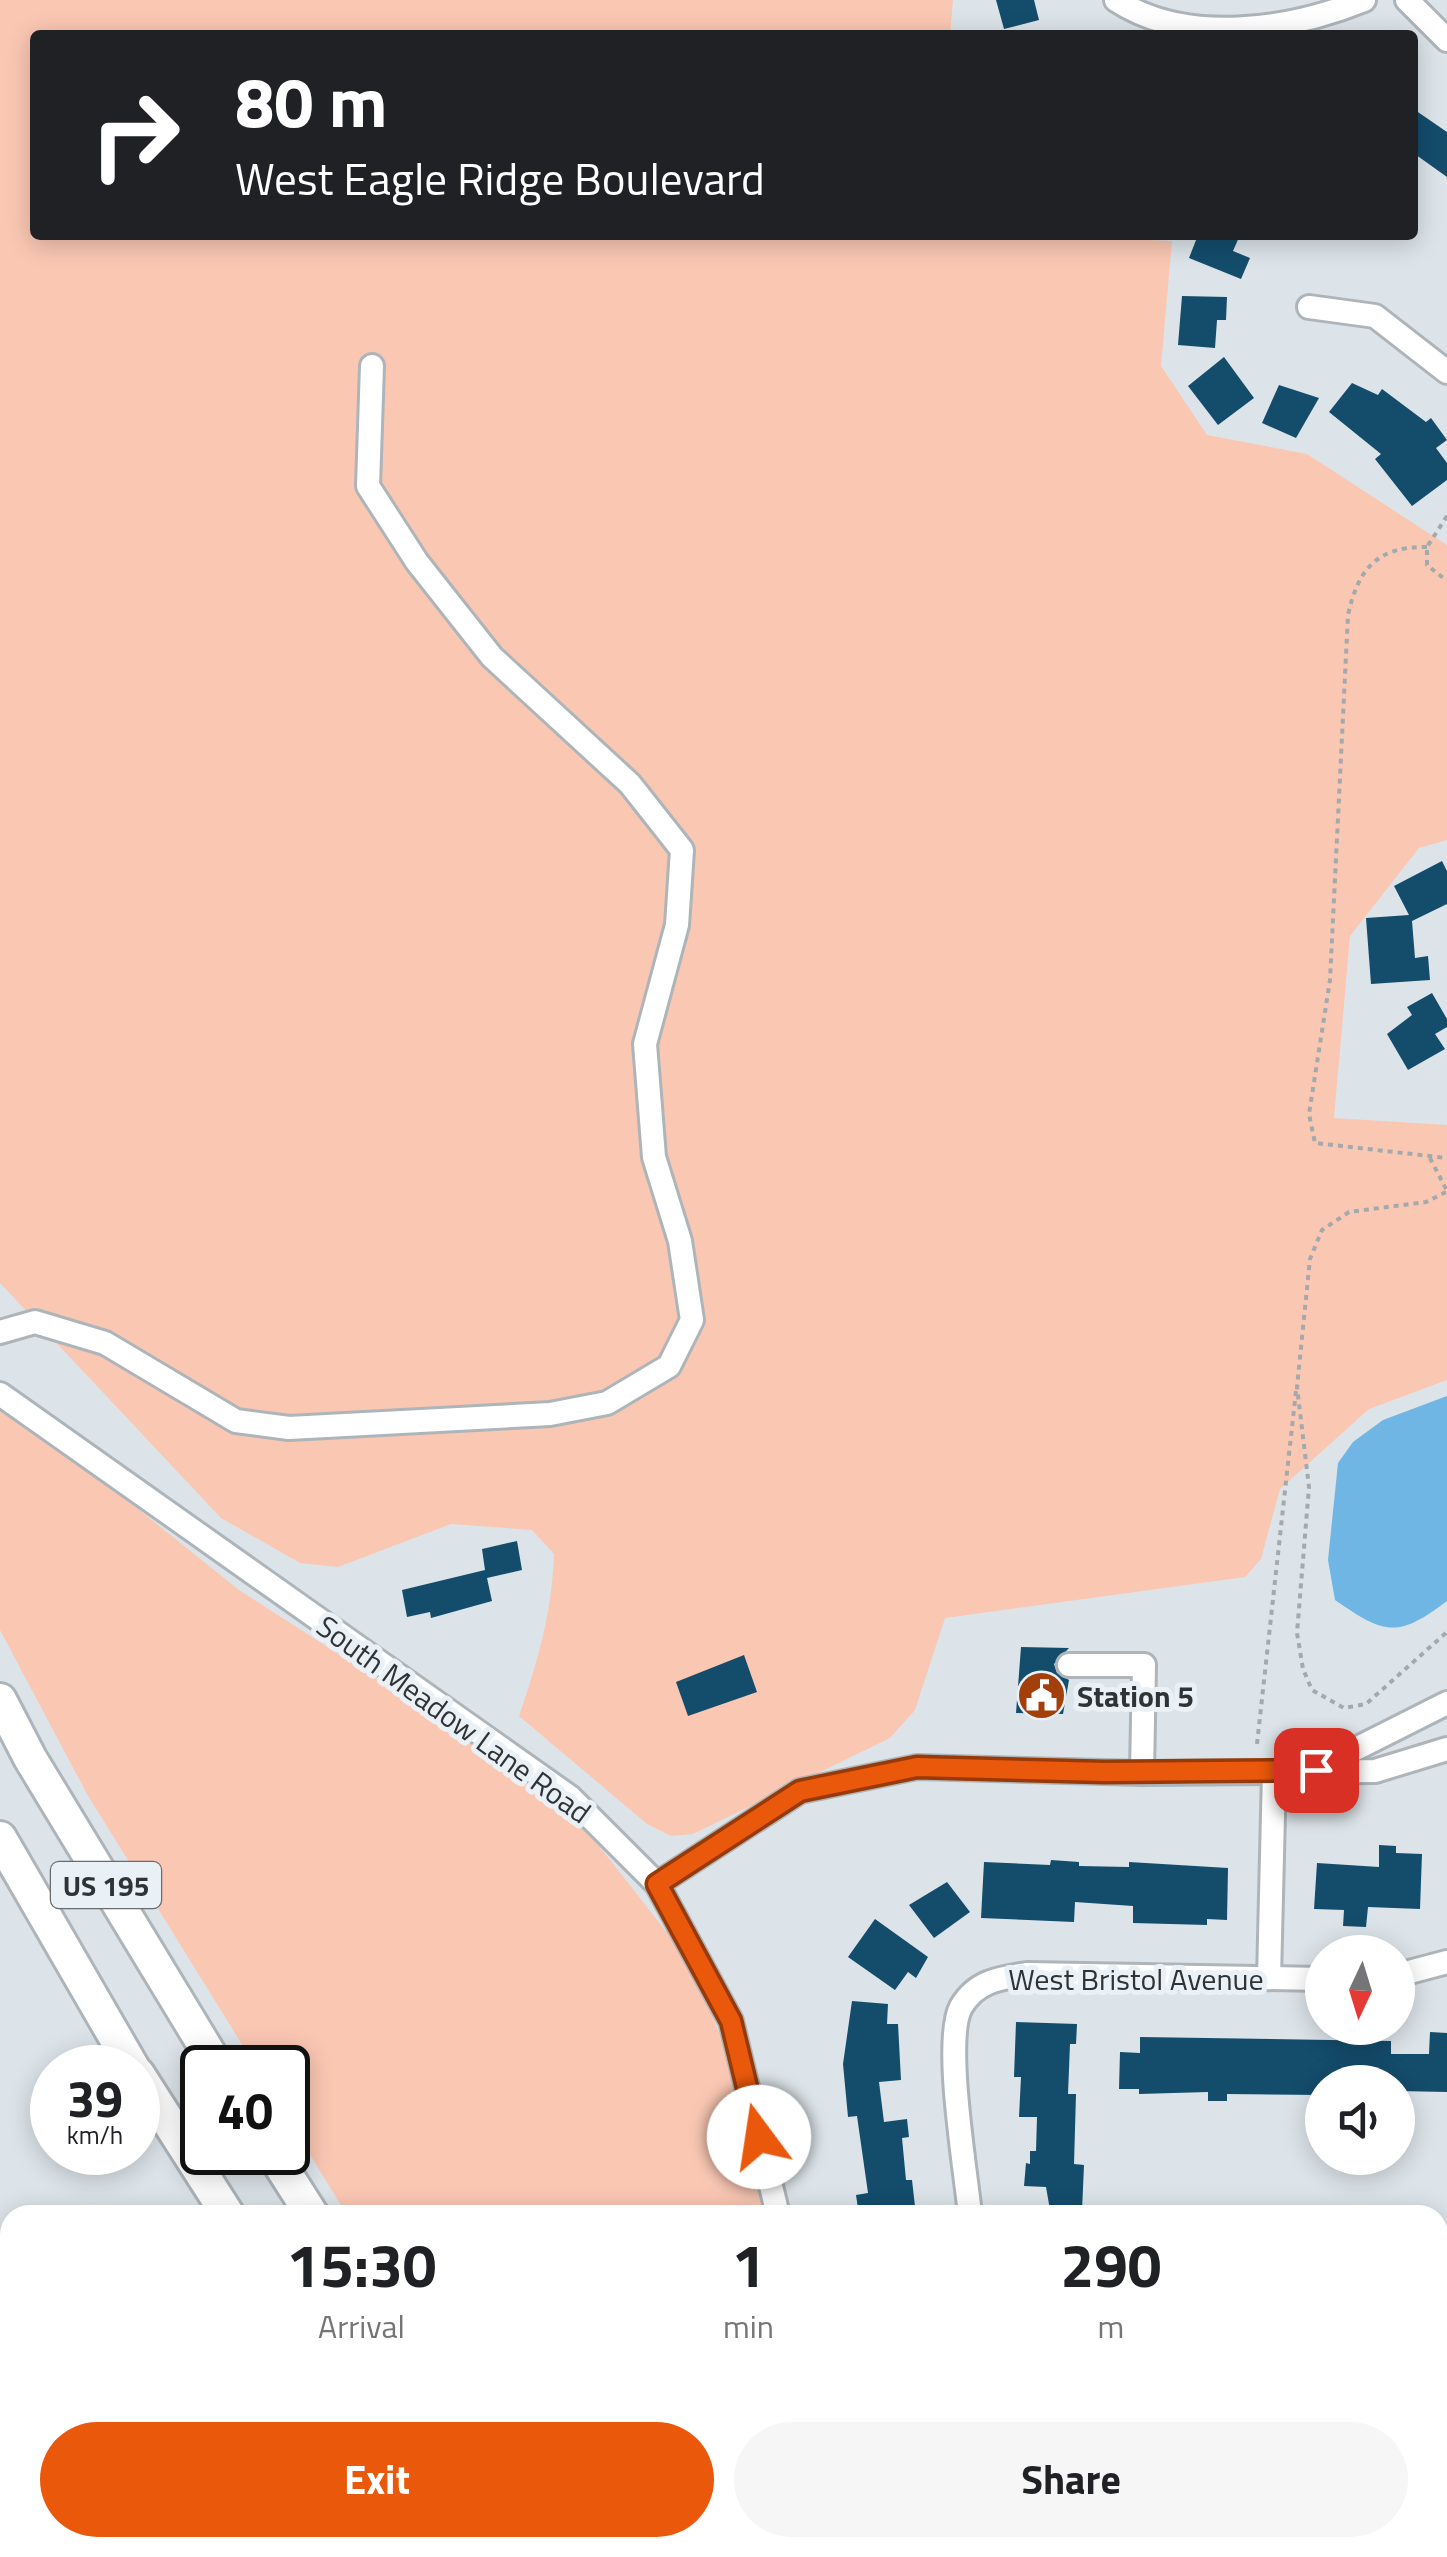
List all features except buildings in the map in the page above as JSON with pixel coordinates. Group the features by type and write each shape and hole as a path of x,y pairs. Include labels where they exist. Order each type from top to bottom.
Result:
{"highway":[{"name":"US 195","path":"0,1700 30,1758 204,2045"},
{"name":"US 195","path":"0,1838 120,2045"},
{"path":"160,2108 222,2205"},
{"path":"287,2175 306,2205"}],"street":[{"path":"1116,0 1192,28 1280,25 1364,0"},
{"path":"1407,0 1447,40"},
{"path":"1309,307 1375,316 1447,372"},
{"path":"0,1332 35,1322 105,1344 236,1421 288,1428 550,1414 607,1403 669,1366 692,1320 680,1240 654,1157 645,1044 676,925 682,850 630,784 492,657 397,532 368,486 372,366"},
{"name":"South Meadow Lane Road","path":"0,1394 570,1798 657,1884 731,2021 776,2205"},
{"path":"1069,1665 1144,1665 1142,1772"},
{"path":"1316,1770 1447,1703"},
{"path":"657,1884 800,1791 917,1767 1274,1773 1375,1770 1447,1750"},
{"path":"1269,1978 1274,1773"},
{"path":"1415,1970 1447,1962"},
{"name":"West Bristol Avenue","path":"969,2205 953,2044 960,2008 986,1981 1027,1974 1305,1979"}],"path":[{"path":"1447,516 1427,547 1427,565 1447,581"},
{"path":"1427,547 1411,547 1365,566 1355,581 1348,615 1330,980 1309,1114 1315,1143 1447,1158"},
{"path":"1257,1744 1310,1259 1322,1230 1349,1212 1426,1202 1446,1191 1441,1172 1430,1158"},
{"path":"1296,1387 1309,1487 1297,1633 1302,1669 1312,1690 1344,1708 1366,1704 1447,1632"}],"shaded area":[{"path":"0,0 953,0 950,30 30,30 30,240 1172,241 1161,366 1207,435 1307,454 1447,545 1447,840 1419,848 1350,936 1334,1118 1447,1125 1447,1380 1369,1409 1280,1489 1261,1559 1245,1577 945,1618 915,1710 890,1738 693,1834 671,1836 647,1824 519,1716 543,1636 553,1575 554,1554 532,1530 451,1524 338,1567 300,1563 221,1518 0,1283"},
{"path":"0,1398 239,1590 511,1765 592,1837 676,1944 708,2006 729,2057 765,2205 341,2205 310,2155 310,2045 242,2045 87,1794 0,1630"}],"water":[{"path":"1447,1396 1447,1601 1415,1622 1391,1628 1379,1625 1335,1600 1328,1560 1338,1463 1353,1442 1383,1420"}],"place":[{"name":"Station 5","path":"1042,1696"}],"route":[{"path":"759,2137 731,2021 657,1884 800,1791 917,1767 1105,1772 1316,1770"}]}
